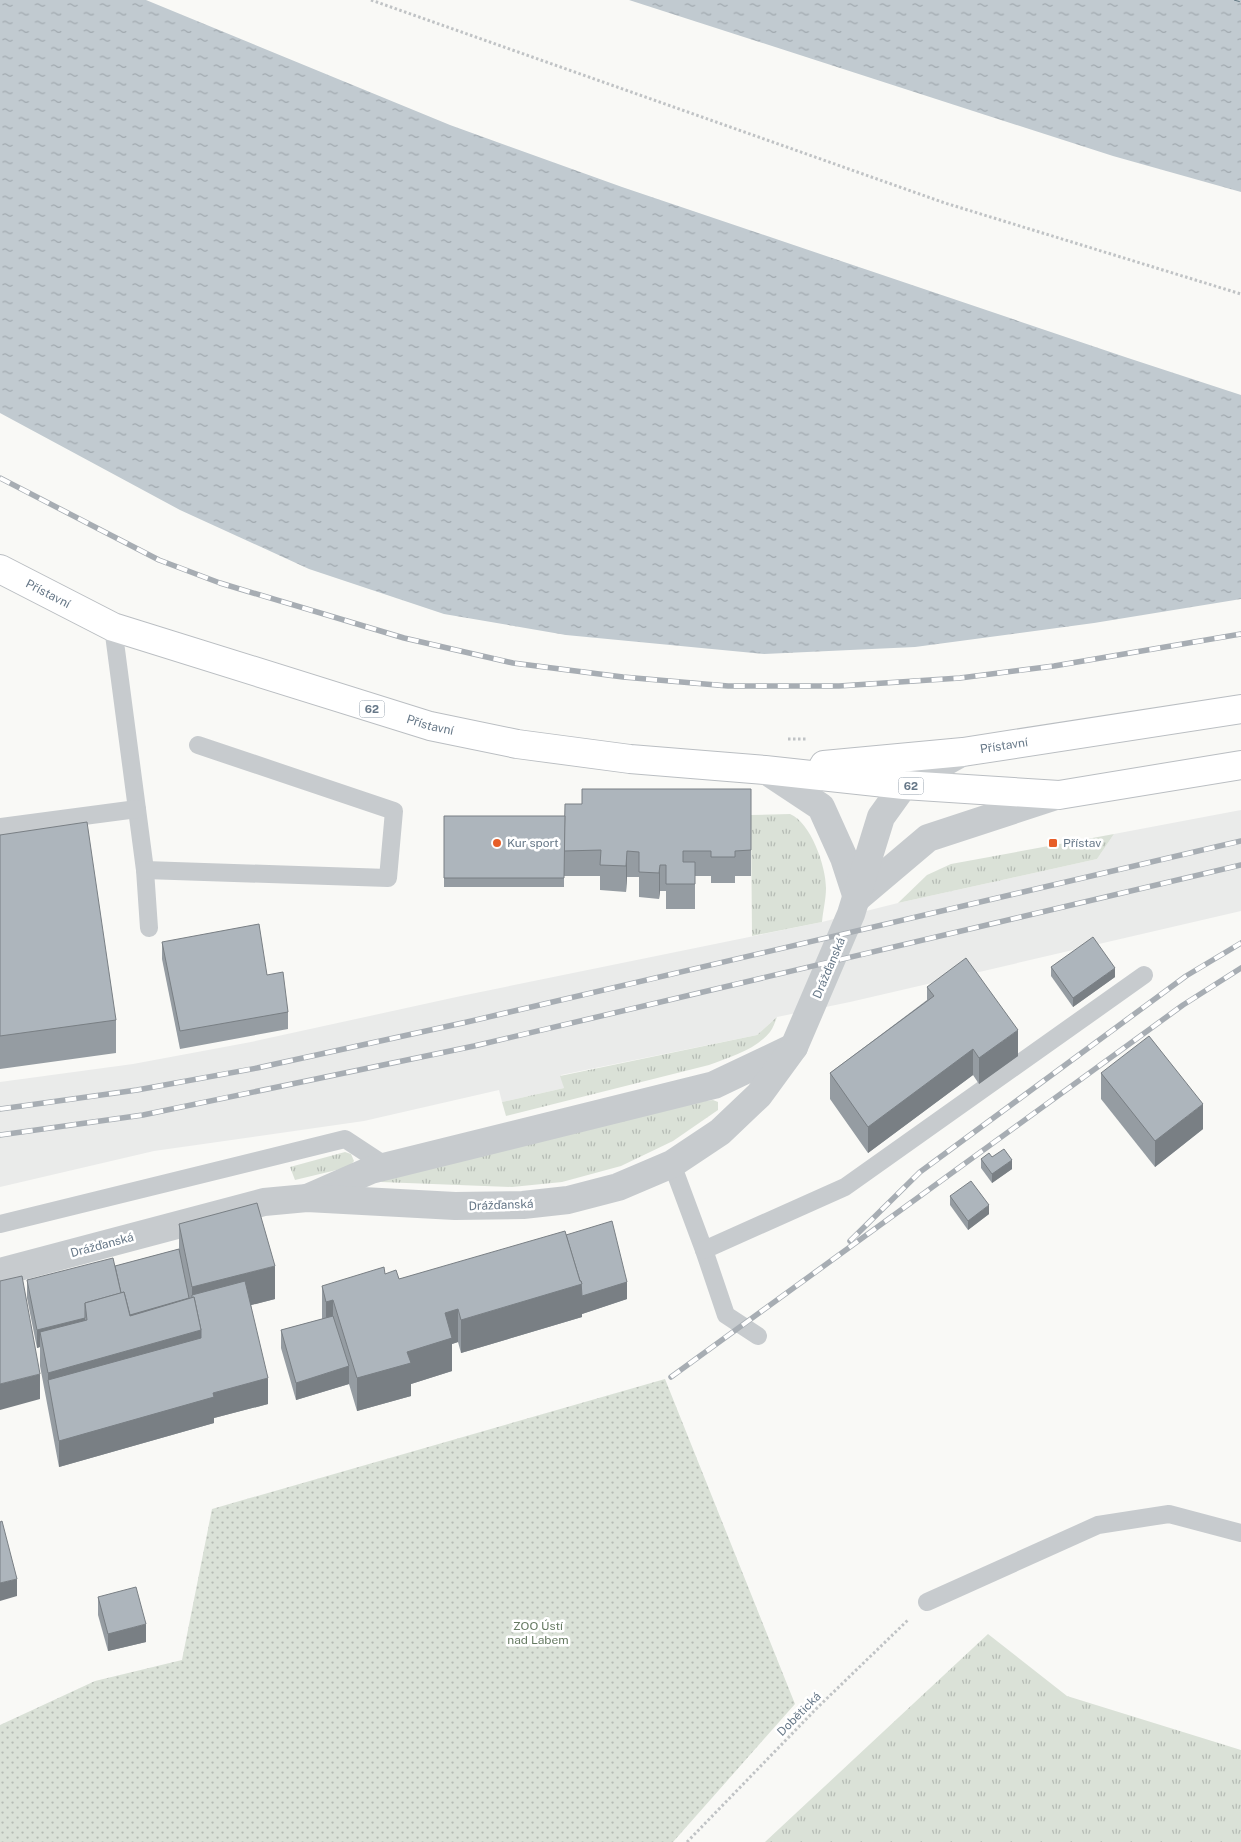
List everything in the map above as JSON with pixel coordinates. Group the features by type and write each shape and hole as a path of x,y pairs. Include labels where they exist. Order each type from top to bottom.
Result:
{"main road":[{"name":"Přístavní","path":"0,568 113,627 430,726 517,744 630,759 765,770 904,785 1059,795 1241,765"},
{"name":"Přístavní","path":"765,770 963,752 1241,709"}],"street":[{"path":"904,785 963,752"},
{"path":"765,770 821,807 844,858 857,898 928,838 1059,795"},
{"name":"Drážďanská","path":"0,1272 264,1202 308,1198 455,1206 523,1205 568,1200 618,1187 672,1164 720,1132 759,1095 794,1047 857,898 881,817 904,785"},
{"path":"308,1198 371,1170 714,1085 794,1047"}],"lane":[{"path":"113,627 145,870 150,928"},
{"path":"145,870 388,878 394,811 198,745"},
{"path":"0,827 137,809"},
{"path":"704,1250 845,1187 1144,975"},
{"path":"0,1224 345,1139 386,1166"},
{"path":"672,1164 726,1315 758,1336"},
{"path":"927,1602 1098,1525 1169,1514 1241,1533"}],"path":[{"path":"371,0 945,203 1241,294"},
{"path":"785,740 814,739"},
{"name":"Dobětická","path":"687,1842 817,1708 927,1602"}],"shaded area":[{"path":"1241,810 1241,911 850,1002 777,1017 757,1035 561,1075 564,1088 502,1102 499,1090 364,1121 154,1151 0,1187 0,1082 133,1064 251,1042 461,996 822,922 898,903 1097,859 1114,834"}],"green space":[{"path":"790,814 798,819 811,836 820,857 826,888 822,922 752,936 751,815"},
{"path":"1114,834 1097,859 898,903 927,875 951,864"},
{"path":"777,1017 770,1032 757,1044 709,1065 506,1116 502,1102 564,1088 560,1076 757,1035"},
{"path":"713,1100 718,1102 718,1110 673,1141 621,1166 562,1182 512,1187 381,1182 382,1180 668,1106"},
{"path":"345,1152 351,1154 354,1161 349,1167 295,1180 290,1167"},
{"name":"ZOO Ústí nad Labem","path":"665,1379 795,1704 673,1842 0,1842 0,1725 95,1681 182,1660 212,1509"},
{"path":"988,1634 1067,1696 1241,1750 1241,1842 765,1842"}],"water":[{"path":"0,0 146,0 450,125 622,187 1241,395 1241,599 1094,623 915,647 764,654 566,635 444,614 309,569 180,510 0,413"},
{"path":"629,0 1241,0 1241,192 1113,156"}],"building":[{"path":"582,789 751,789 751,850 735,851 735,857 711,857 711,851 683,851 683,862 695,862 695,884 666,884 666,865 660,865 659,873 639,872 639,852 627,851 626,866 600,865 601,850 564,851 565,804 582,804"},
{"path":"444,816 565,816 564,878 444,878"},
{"path":"87,822 116,1020 0,1036 0,835"},
{"path":"259,924 267,975 283,972 288,1012 180,1031 162,942"},
{"path":"1093,937 1115,968 1073,998 1051,967"},
{"path":"966,958 1018,1030 979,1058 973,1049 868,1127 830,1073 934,996 927,987"},
{"path":"1149,1036 1203,1104 1155,1141 1101,1073"},
{"path":"1004,1149 1012,1160 992,1174 981,1159 989,1153 992,1157"},
{"path":"971,1181 989,1205 968,1221 950,1196"},
{"path":"257,1203 275,1266 192,1287 179,1224"},
{"path":"612,1221 627,1282 582,1296 581,1281 566,1235"},
{"path":"565,1231 582,1284 461,1320 458,1309 445,1313 452,1338 407,1352 411,1363 357,1378 333,1300 326,1302 322,1286 384,1267 385,1274 396,1270 399,1279"},
{"path":"179,1249 189,1298 130,1315 124,1292 121,1293 115,1266"},
{"path":"113,1258 121,1293 85,1303 85,1318 37,1330 27,1280"},
{"path":"22,1276 40,1374 0,1384 0,1281"},
{"path":"245,1281 268,1378 213,1393 214,1397 59,1441 48,1380 201,1338 201,1330 192,1295"},
{"path":"124,1292 130,1316 194,1297 201,1330 48,1373 40,1332 87,1320 85,1303"},
{"path":"333,1316 349,1366 296,1383 281,1330"},
{"path":"2,1521 17,1579 0,1583 0,1522"},
{"path":"136,1587 146,1624 108,1634 98,1597"}],"ferry route":[{"path":"1234,0 1241,2"}],"railway":[{"path":"0,478 159,560 220,583 404,638 513,663 623,677 728,686 839,686 960,678 1054,666 1241,634"},
{"path":"0,1109 137,1090 257,1068 467,1022 1241,841"},
{"path":"0,1135 143,1115 474,1046 1241,865"},
{"path":"850,1241 920,1172 1186,976 1241,943"},
{"path":"671,1377 1183,1005 1241,968"}],"place":[{"name":"Kur sport","path":"497,843"},
{"name":"Přístav","path":"1053,843"}]}
